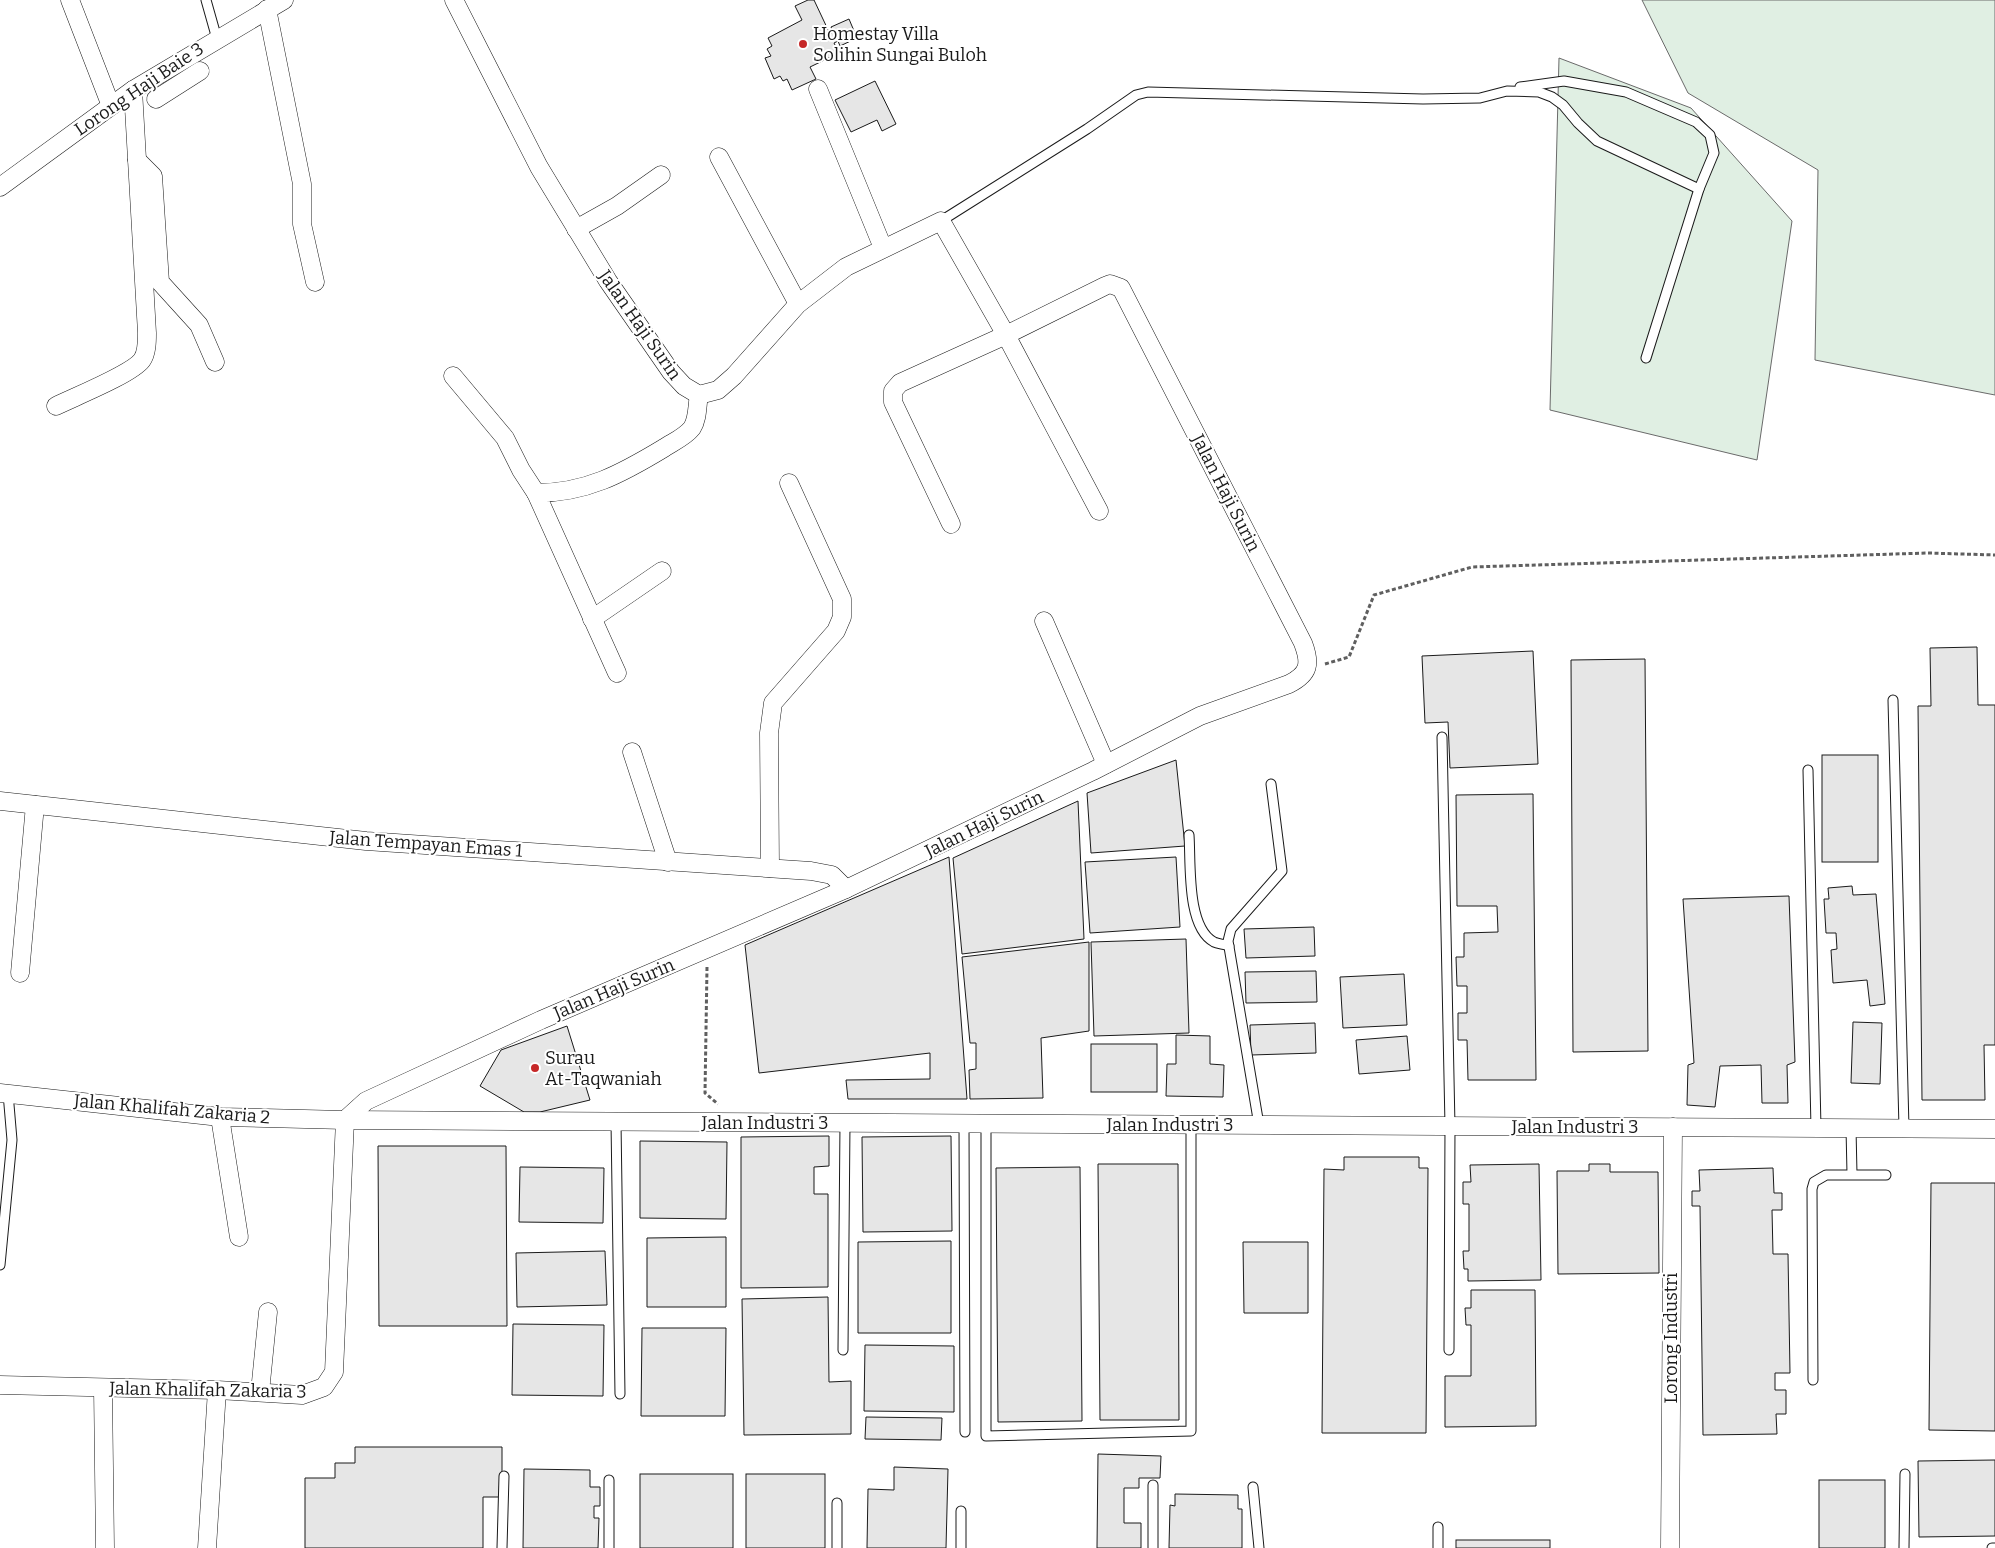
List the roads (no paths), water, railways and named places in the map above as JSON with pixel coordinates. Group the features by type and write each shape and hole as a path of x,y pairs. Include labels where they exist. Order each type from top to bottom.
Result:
{"street":[{"path":"70,0 111,106"},
{"name":"Lorong Haji Baie 3","path":"0,187 133,90 217,38 284,0"},
{"name":"Jalan Haji Surin","path":"454,0 539,167 608,281 671,372 684,386 699,395"},
{"path":"267,9 302,184 302,224 316,282"},
{"path":"169,67 177,85"},
{"path":"156,99 200,71"},
{"path":"818,89 883,248"},
{"path":"56,406 131,369 142,360 144,354 147,333 133,90"},
{"path":"719,157 798,304"},
{"path":"137,160 153,176 160,282 199,325 216,362"},
{"path":"576,229 617,206 661,175"},
{"path":"536,493 559,493 603,482 686,434 692,427 699,395 718,390 734,376 798,304 846,267 941,221 1006,335 1099,510"},
{"name":"Jalan Haji Surin","path":"345,1120 366,1101 541,1020 846,890 1106,764 1200,716 1300,678 1307,668 1308,656 1303,643 1121,288 1110,284 1105,286 1006,335"},
{"path":"951,524 893,402 893,391 900,383 1006,335"},
{"path":"453,376 505,438 521,470 536,493 617,672"},
{"path":"770,868 769,733 774,703 826,644 842,617 842,599 789,483"},
{"path":"592,618 662,570"},
{"path":"1044,621 1106,764"},
{"path":"632,752 668,862"},
{"name":"Jalan Tempayan Emas 1","path":"0,801 366,842 827,873 836,878 846,890"},
{"path":"20,973 35,805"},
{"name":"Jalan Khalifah Zakaria 2","path":"4,1093 220,1117 345,1120"},
{"path":"220,1117 239,1237"},
{"name":"Jalan Industri 3","path":"345,1120 1995,1129"},
{"name":"Jalan Khalifah Zakaria 3","path":"0,1386 217,1390 302,1395 324,1387 334,1372 345,1120"},
{"name":"Lorong Industri","path":"1670,1548 1673,1127"},
{"path":"260,1392 268,1312"},
{"path":"103,1388 105,1548"},
{"path":"207,1548 217,1390"}],"lane":[{"path":"206,0 217,38"},
{"path":"941,221 1087,129 1136,95 1148,92 1423,99 1480,98 1507,91 1564,81 1598,86 1626,92 1696,122 1710,135 1713,144 1714,153 1699,189 1646,358"},
{"path":"1507,91 1539,92 1552,97 1563,105 1578,124 1597,142 1699,189"},
{"path":"1893,700 1904,1128"},
{"path":"1442,737 1450,1126 1449,1350"},
{"path":"1808,770 1816,1128"},
{"path":"1259,1125 1228,935 1231,929 1282,872 1271,784"},
{"path":"1189,835 1195,914 1203,931 1213,942 1229,946"},
{"path":"0,1265 12,1140 4,1093"},
{"path":"616,1122 620,1394"},
{"path":"843,1350 844,1123"},
{"path":"964,1123 966,1432"},
{"path":"986,1123 986,1436 1191,1431 1191,1125"},
{"path":"1851,1128 1852,1174"},
{"path":"1814,1380 1812,1189 1814,1182 1819,1177 1852,1174 1886,1175"},
{"path":"1904,1548 1905,1474"},
{"path":"502,1548 504,1476"},
{"path":"609,1480 609,1548"},
{"path":"1153,1485 1153,1548"},
{"path":"1253,1487 1259,1548"},
{"path":"837,1503 837,1548"},
{"path":"961,1511 961,1548"},
{"path":"1438,1527 1438,1548"}],"place":[{"name":"Homestay Villa Solihin Sungai Buloh","path":"803,44"},
{"name":"Surau At-Taqwaniah","path":"535,1068"}]}
